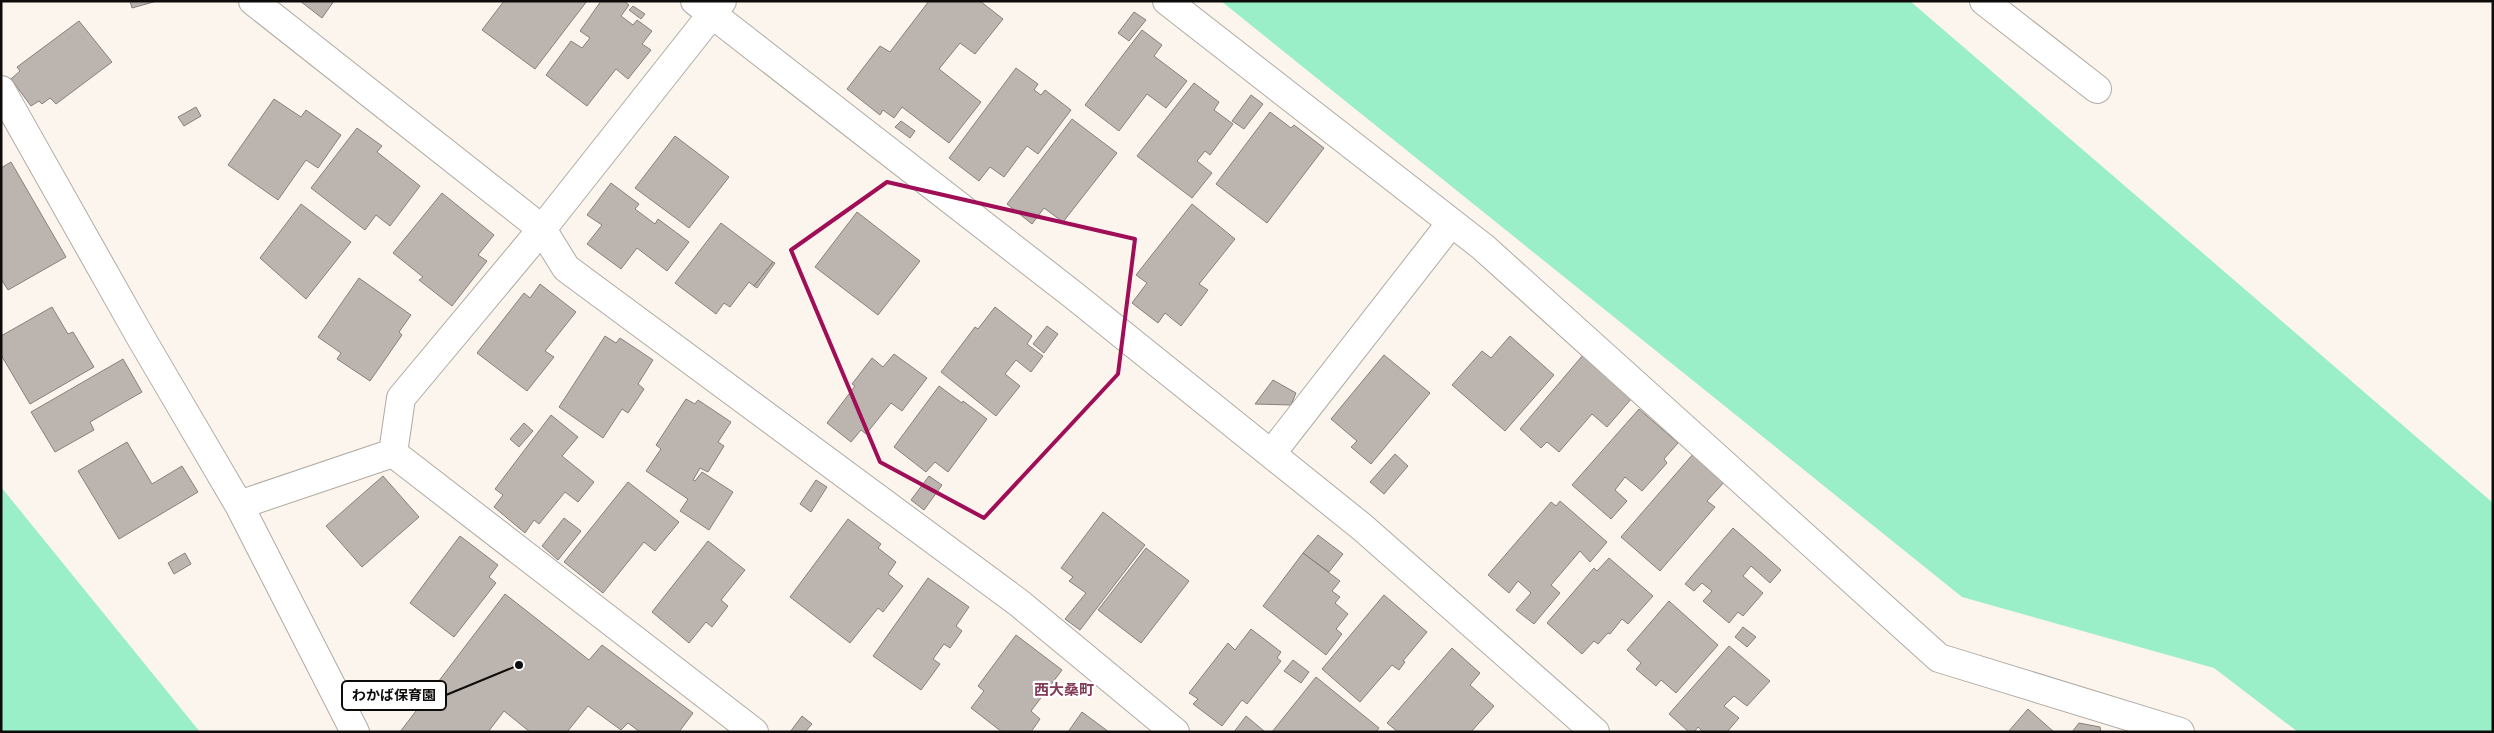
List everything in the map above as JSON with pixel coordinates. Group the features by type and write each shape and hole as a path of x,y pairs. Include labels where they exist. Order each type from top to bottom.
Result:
{"street":[{"path":"253,1 542,229 566,268 1018,603 1175,732"},
{"path":"1167,1 1483,247 1939,658 2146,727 2180,732"},
{"path":"1984,1 2098,89"},
{"path":"393,453 401,398 542,229 710,6 1362,527 1595,732"},
{"path":"1,90 141,338 239,506 355,732"},
{"path":"1271,454 1451,223"},
{"path":"239,506 393,453"},
{"path":"393,453 754,732"}],"highlighted area":[{"path":"887,182 1135,239 1118,374 984,518 880,462 791,250"}],"green space":[{"path":"1221,1 1910,1 2493,503 2493,732 2298,732 2214,668 1962,597"},
{"path":"1,487 200,732 1,732"}],"building":[{"path":"130,1 157,1 132,8"},
{"path":"300,1 334,1 322,18"},
{"path":"504,1 587,1 535,69 482,30"},
{"path":"601,1 624,1 629,5 621,16 633,25 637,20 652,31 642,44 651,50 628,79 616,69 587,106 546,75 571,41 582,48 590,38 580,31"},
{"path":"929,1 980,1 1003,19 975,54 960,43 939,69 981,102 949,143 902,107 894,118 883,110 880,115 847,89 880,46 890,52"},
{"path":"633,6 645,14 641,19 629,10"},
{"path":"1134,12 1146,20 1129,41 1118,33"},
{"path":"79,21 112,62 56,104 50,98 42,104 39,101 31,106 11,79 20,71 17,67"},
{"path":"1142,30 1162,45 1154,56 1187,81 1166,108 1147,94 1119,131 1085,105"},
{"path":"1016,68 1038,84 1034,90 1041,95 1045,90 1071,110 1038,154 1027,146 1004,177 990,167 979,181 949,158"},
{"path":"1194,83 1219,102 1214,110 1233,124 1210,155 1205,151 1197,161 1212,173 1192,198 1137,156"},
{"path":"1251,95 1263,104 1244,129 1232,121"},
{"path":"274,99 301,117 306,110 341,135 318,168 306,160 278,200 228,165"},
{"path":"196,107 201,116 184,126 178,117"},
{"path":"1270,112 1291,128 1294,125 1324,148 1267,223 1216,184"},
{"path":"1072,119 1117,153 1063,222 1044,208 1032,224 1007,204"},
{"path":"901,121 915,131 910,138 895,127"},
{"path":"357,128 382,146 377,152 420,186 390,226 376,215 365,230 311,188"},
{"path":"675,136 729,177 689,228 635,188"},
{"path":"11,162 66,257 8,290 1,279 1,168"},
{"path":"611,183 639,204 635,209 655,224 658,219 689,242 667,271 637,248 621,269 587,244 602,225 587,215"},
{"path":"442,193 494,235 478,255 487,261 452,306 419,280 423,277 393,253"},
{"path":"301,204 351,242 306,299 260,258"},
{"path":"1192,204 1235,239 1199,284 1208,290 1181,326 1165,313 1158,323 1132,303 1147,283 1136,275"},
{"path":"857,212 920,261 878,315 815,267"},
{"path":"721,223 773,262 754,286 749,282 730,307 724,303 716,314 675,283"},
{"path":"773,262 775,263 757,288 754,286"},
{"path":"359,278 411,315 399,332 402,335 370,381 337,359 341,353 318,337"},
{"path":"540,284 576,312 545,351 554,357 527,391 477,353 524,293 530,298"},
{"path":"52,307 68,334 73,332 94,367 30,404 1,355 1,336"},
{"path":"995,307 1032,336 1027,344 1043,356 1031,372 1016,360 1005,374 1020,386 996,416 941,372 975,327 978,329"},
{"path":"1047,326 1058,334 1044,353 1033,344"},
{"path":"605,336 616,343 620,338 653,360 638,384 644,389 628,413 622,409 603,438 559,407"},
{"path":"1510,336 1554,375 1505,431 1452,385 1482,351 1491,358"},
{"path":"894,354 927,378 902,411 891,403 866,434 861,430 851,442 827,423 855,386 852,384 872,358 883,367"},
{"path":"1384,355 1430,393 1371,464 1351,447 1357,441 1331,419"},
{"path":"1583,355 1632,398 1607,427 1592,414 1559,452 1547,442 1541,448 1520,429"},
{"path":"123,359 142,392 90,422 94,430 55,452 31,412"},
{"path":"1273,380 1296,393 1291,405 1255,404"},
{"path":"939,386 987,419 948,472 935,462 926,472 894,447"},
{"path":"686,399 695,404 698,400 731,422 718,442 724,446 708,472 700,468 693,480 695,481 702,472 733,492 709,530 680,511 688,499 646,471 661,449 656,445"},
{"path":"1639,409 1678,443 1664,459 1667,463 1642,491 1625,477 1615,490 1627,501 1611,519 1572,485"},
{"path":"551,415 578,437 562,456 594,482 578,502 565,492 539,524 534,520 525,533 494,507 503,495 495,489"},
{"path":"524,423 533,431 519,447 510,439"},
{"path":"127,442 152,484 182,466 198,492 119,539 78,471"},
{"path":"1694,453 1726,480 1707,501 1715,507 1660,571 1621,537"},
{"path":"1395,454 1408,466 1384,494 1370,482"},
{"path":"383,476 419,517 362,567 326,526"},
{"path":"929,476 942,485 924,510 911,500"},
{"path":"816,480 827,487 811,512 800,504"},
{"path":"628,482 679,522 655,551 644,542 603,593 564,562"},
{"path":"1560,501 1607,542 1590,562 1580,551 1551,585 1560,593 1534,624 1516,610 1531,593 1518,581 1509,593 1488,575 1551,502 1556,506"},
{"path":"1103,512 1145,545 1080,630 1065,619 1086,593 1069,581 1073,577 1061,568"},
{"path":"564,518 581,531 558,560 542,546"},
{"path":"848,519 881,544 878,548 896,562 888,574 903,586 883,612 878,608 850,643 790,597"},
{"path":"1733,528 1781,570 1770,583 1751,566 1743,576 1763,593 1743,616 1738,612 1729,623 1703,601 1712,591 1702,583 1694,591 1685,584"},
{"path":"1318,535 1343,554 1329,572 1303,553"},
{"path":"460,536 498,565 489,577 496,583 454,637 410,603"},
{"path":"708,541 745,570 721,600 728,606 712,627 706,622 689,643 652,612"},
{"path":"1146,548 1189,581 1141,643 1098,610"},
{"path":"185,553 191,564 174,574 168,563"},
{"path":"1303,553 1340,581 1332,591 1340,597 1335,603 1348,614 1336,629 1342,634 1326,655 1263,606"},
{"path":"1609,558 1653,596 1628,624 1622,619 1610,634 1608,633 1598,644 1594,641 1582,654 1547,623 1594,568 1597,571"},
{"path":"928,578 969,607 956,626 962,631 950,648 944,644 933,659 940,664 921,690 873,656"},
{"path":"505,594 589,660 602,645 693,713 679,732 640,732 628,723 621,730 588,706 567,732 530,732 504,711 488,732 400,732"},
{"path":"1384,595 1427,632 1403,661 1405,662 1399,670 1392,665 1360,702 1322,669"},
{"path":"1669,601 1718,645 1676,693 1661,680 1656,686 1636,669 1641,663 1627,650"},
{"path":"1743,627 1756,637 1747,647 1735,637"},
{"path":"1251,629 1281,652 1277,658 1281,661 1247,704 1242,700 1222,726 1193,704 1198,699 1189,693 1228,643 1235,650"},
{"path":"1016,635 1062,670 1031,711 1040,719 1031,732 1002,732 971,708 984,691 978,686"},
{"path":"1729,646 1770,681 1747,706 1734,696 1724,706 1739,718 1727,732 1703,732 1698,727 1694,732 1689,732 1669,714"},
{"path":"1452,648 1480,673 1470,685 1494,706 1471,732 1398,732 1387,723"},
{"path":"1293,660 1309,672 1301,683 1284,671"},
{"path":"1316,677 1379,728 1376,732 1272,732"},
{"path":"2028,709 2054,732 2008,732"},
{"path":"1082,712 1109,732 1068,732"},
{"path":"802,716 812,724 805,732 790,732"},
{"path":"1246,716 1264,731 1234,732"},
{"path":"2079,723 2100,727 2101,732 2072,732"}],"place":[{"name":"わかば保育園","path":"519,665"}],"district":[{"name":"西大桑町","path":"1064,689"}]}
